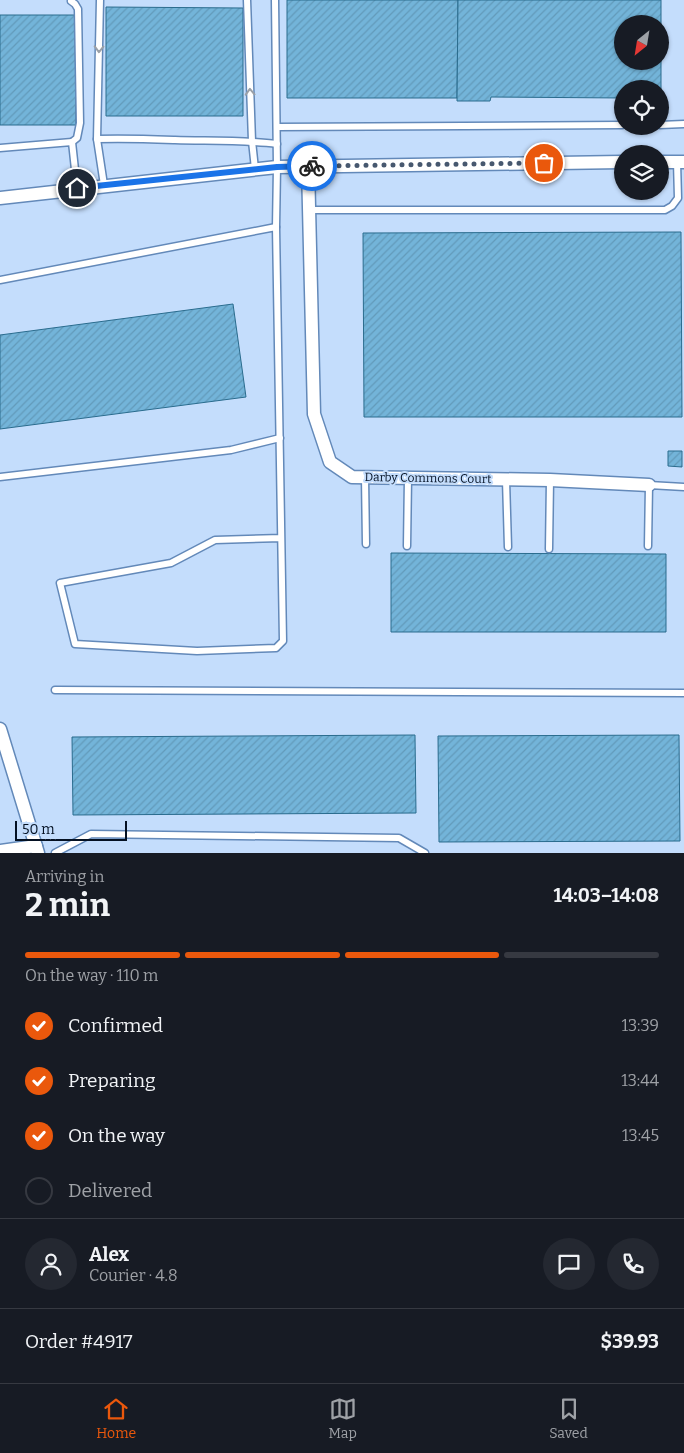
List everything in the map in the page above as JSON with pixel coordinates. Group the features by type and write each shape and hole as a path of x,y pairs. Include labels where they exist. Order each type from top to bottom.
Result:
{"street":[{"path":"0,198 277,167 614,162"},
{"name":"Darby Commons Court","path":"308,166 314,414 330,462 352,477 365,478 550,480 649,485"},
{"path":"0,729 37,850 0,851"}],"lane":[{"path":"100,0 98,139 104,185"},
{"path":"247,0 252,141 255,169"},
{"path":"275,0 276,227 283,641 276,648 197,651 75,644 60,583 171,563 215,540 281,538"},
{"path":"0,148 72,142 77,138 80,123 78,9 71,1"},
{"path":"669,125 684,124"},
{"path":"277,127 614,125"},
{"path":"98,139 132,137 176,140 252,141 277,144"},
{"path":"72,142 77,188"},
{"path":"310,210 666,210 678,198 680,162"},
{"path":"0,280 276,227"},
{"path":"0,478 231,450 280,438"},
{"path":"365,478 366,544"},
{"path":"408,478 408,546"},
{"path":"506,480 508,547"},
{"path":"549,549 550,480"},
{"path":"648,546 649,485 684,487"},
{"path":"55,690 684,693"},
{"path":"55,853 91,834 400,838 426,853"}],"building":[{"path":"287,0 458,0 457,98 287,98"},
{"path":"458,0 661,0 661,15 614,15 614,70 661,70 661,80 614,80 614,98 491,97 490,101 457,101"},
{"path":"106,7 243,8 243,116 106,116"},
{"path":"0,15 75,15 76,125 0,125"},
{"path":"681,232 682,417 364,417 363,233"},
{"path":"233,304 246,397 0,429 0,335"},
{"path":"668,451 682,451 682,467 668,466"},
{"path":"391,553 666,554 666,632 391,632"},
{"path":"415,735 416,813 73,815 72,737"},
{"path":"679,735 680,841 439,842 438,736"}],"way so far":[{"path":"312,166 544,163"}],"route":[{"path":"77,188 277,167 312,166"}]}
